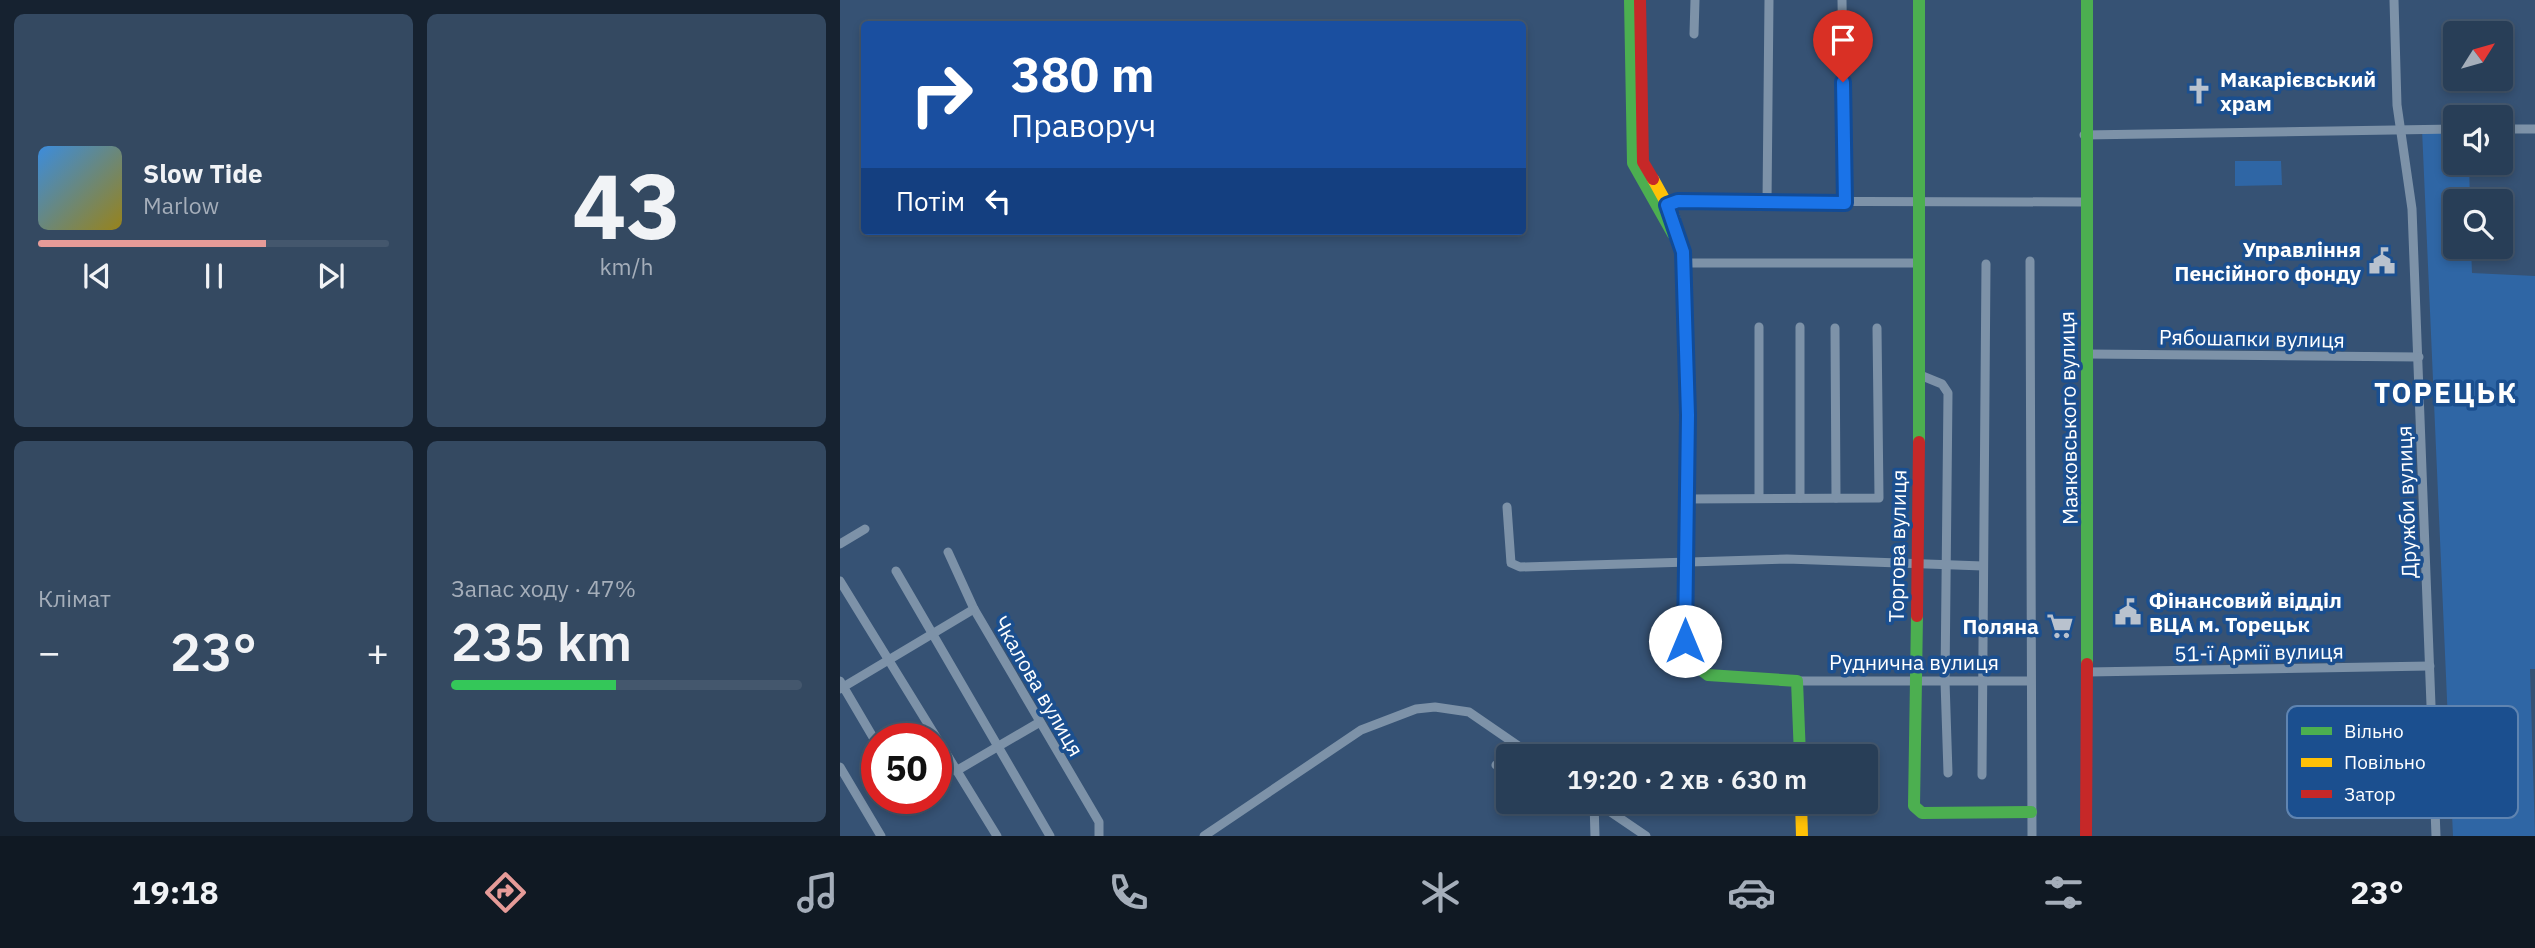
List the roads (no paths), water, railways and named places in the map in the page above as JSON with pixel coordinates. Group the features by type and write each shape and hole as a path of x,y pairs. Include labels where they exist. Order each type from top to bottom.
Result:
{"main road":[{"path":"1630,0 1633,163 1683,257"},
{"name":"Руднична вулиця","path":"1640,0 1643,162 1667,205 1683,257 1688,415 1685,641 1689,656 1697,667 1708,675 1797,681"},
{"name":"Торгова вулиця","path":"1919,0 1920,375 1914,806 1922,813 2031,813"},
{"name":"Маяковського вулиця","path":"2085,836 2088,672 2084,135 2087,0"},
{"path":"1797,681 1800,744"},
{"path":"1801,814 1802,836"}],"street":[{"path":"1694,34 1695,0"},
{"path":"1768,202 1769,0"},
{"path":"1842,0 1845,203"},
{"name":"Дружби вулиця","path":"2394,0 2397,105 2412,209 2431,706"},
{"path":"2084,135 2443,129"},
{"path":"2513,129 2535,129"},
{"path":"1667,205 1678,201 1919,204 2084,202"},
{"path":"1683,257 1919,263"},
{"path":"2030,261 2032,836"},
{"path":"1982,775 1986,264"},
{"path":"1759,327 1759,498"},
{"path":"1800,327 1800,498"},
{"path":"1835,328 1836,498"},
{"path":"1686,499 1879,498 1877,328"},
{"name":"Рябошапки вулиця","path":"2086,354 2419,357"},
{"path":"1920,375 1942,384 1948,393 1945,681 1948,773"},
{"path":"1507,507 1509,554 1511,563 1520,567 1787,559 1983,566"},
{"path":"840,544 865,529"},
{"name":"Чкалова вулиця","path":"948,552 974,608 1099,822 1099,836"},
{"path":"897,571 1050,836"},
{"path":"840,581 997,836"},
{"path":"864,723 841,685 889,660 974,608"},
{"name":"51-ї Армії вулиця","path":"2088,672 2430,666"},
{"name":"Руднична вулиця","path":"1797,681 2031,681"},
{"path":"1204,836 1361,730 1416,709 1435,707 1469,712 1516,744"},
{"path":"956,771 1040,722"},
{"path":"840,767 881,836"},
{"path":"1595,814 1595,836"},
{"path":"1613,814 1646,836"},
{"name":"Дружби вулиця","path":"2435,818 2436,836"}],"place":[{"name":"Макарієвський храм","path":"2199,91"},
{"name":"Управління Пенсійного фонду","path":"2382,261"},
{"name":"Фінансовий відділ ВЦА м. Торецьк","path":"2128,612"},
{"name":"Поляна","path":"2060,626"}],"district":[{"name":"ТОРЕЦЬК","path":"2446,392"}]}
